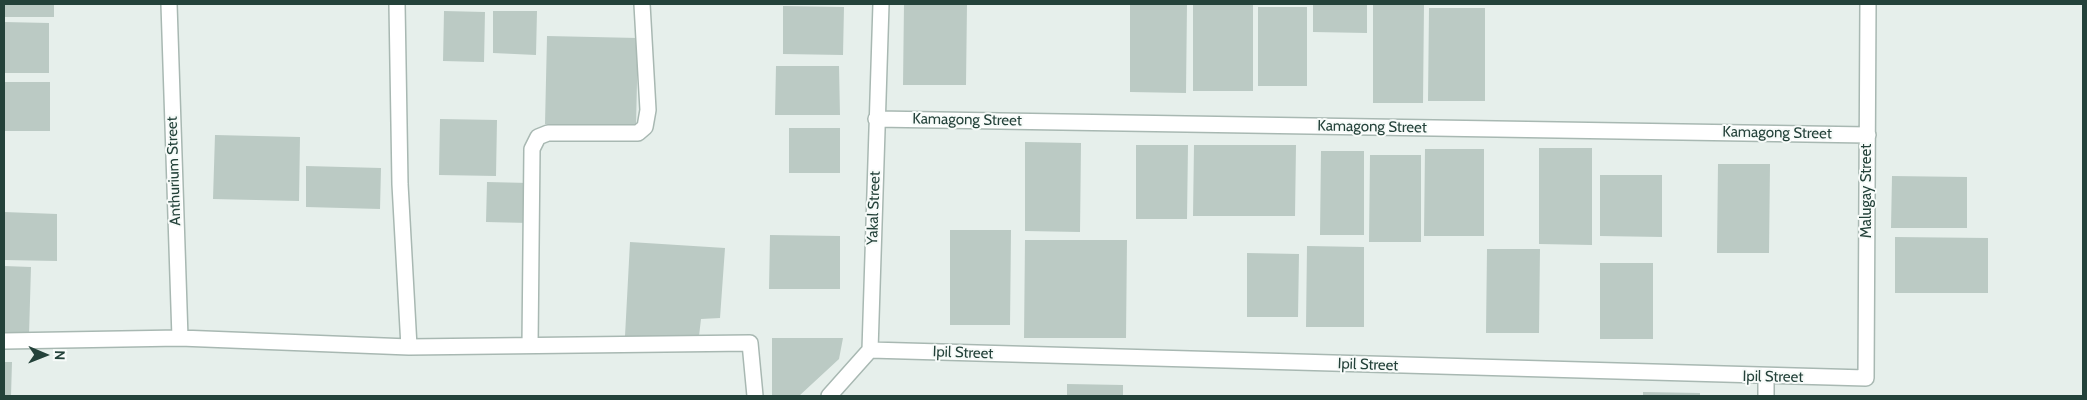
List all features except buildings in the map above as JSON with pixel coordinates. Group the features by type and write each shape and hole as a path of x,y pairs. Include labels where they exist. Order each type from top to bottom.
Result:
{"street":[{"name":"Anthurium Street","path":"169,4 180,338"},
{"path":"397,4 400,184 410,347"},
{"path":"530,345 532,149 538,137 548,133 638,133 645,127 648,110 642,4"},
{"name":"Yakal Street","path":"870,350 881,4"},
{"name":"Malugay Street","path":"1866,378 1868,4"},
{"name":"Kamagong Street","path":"876,119 1868,135"},
{"path":"4,341 180,338 410,347 750,343 754,396"},
{"path":"829,396 870,350"},
{"name":"Ipil Street","path":"870,350 1766,377 1866,378"},
{"path":"1766,377 1766,396"}]}
